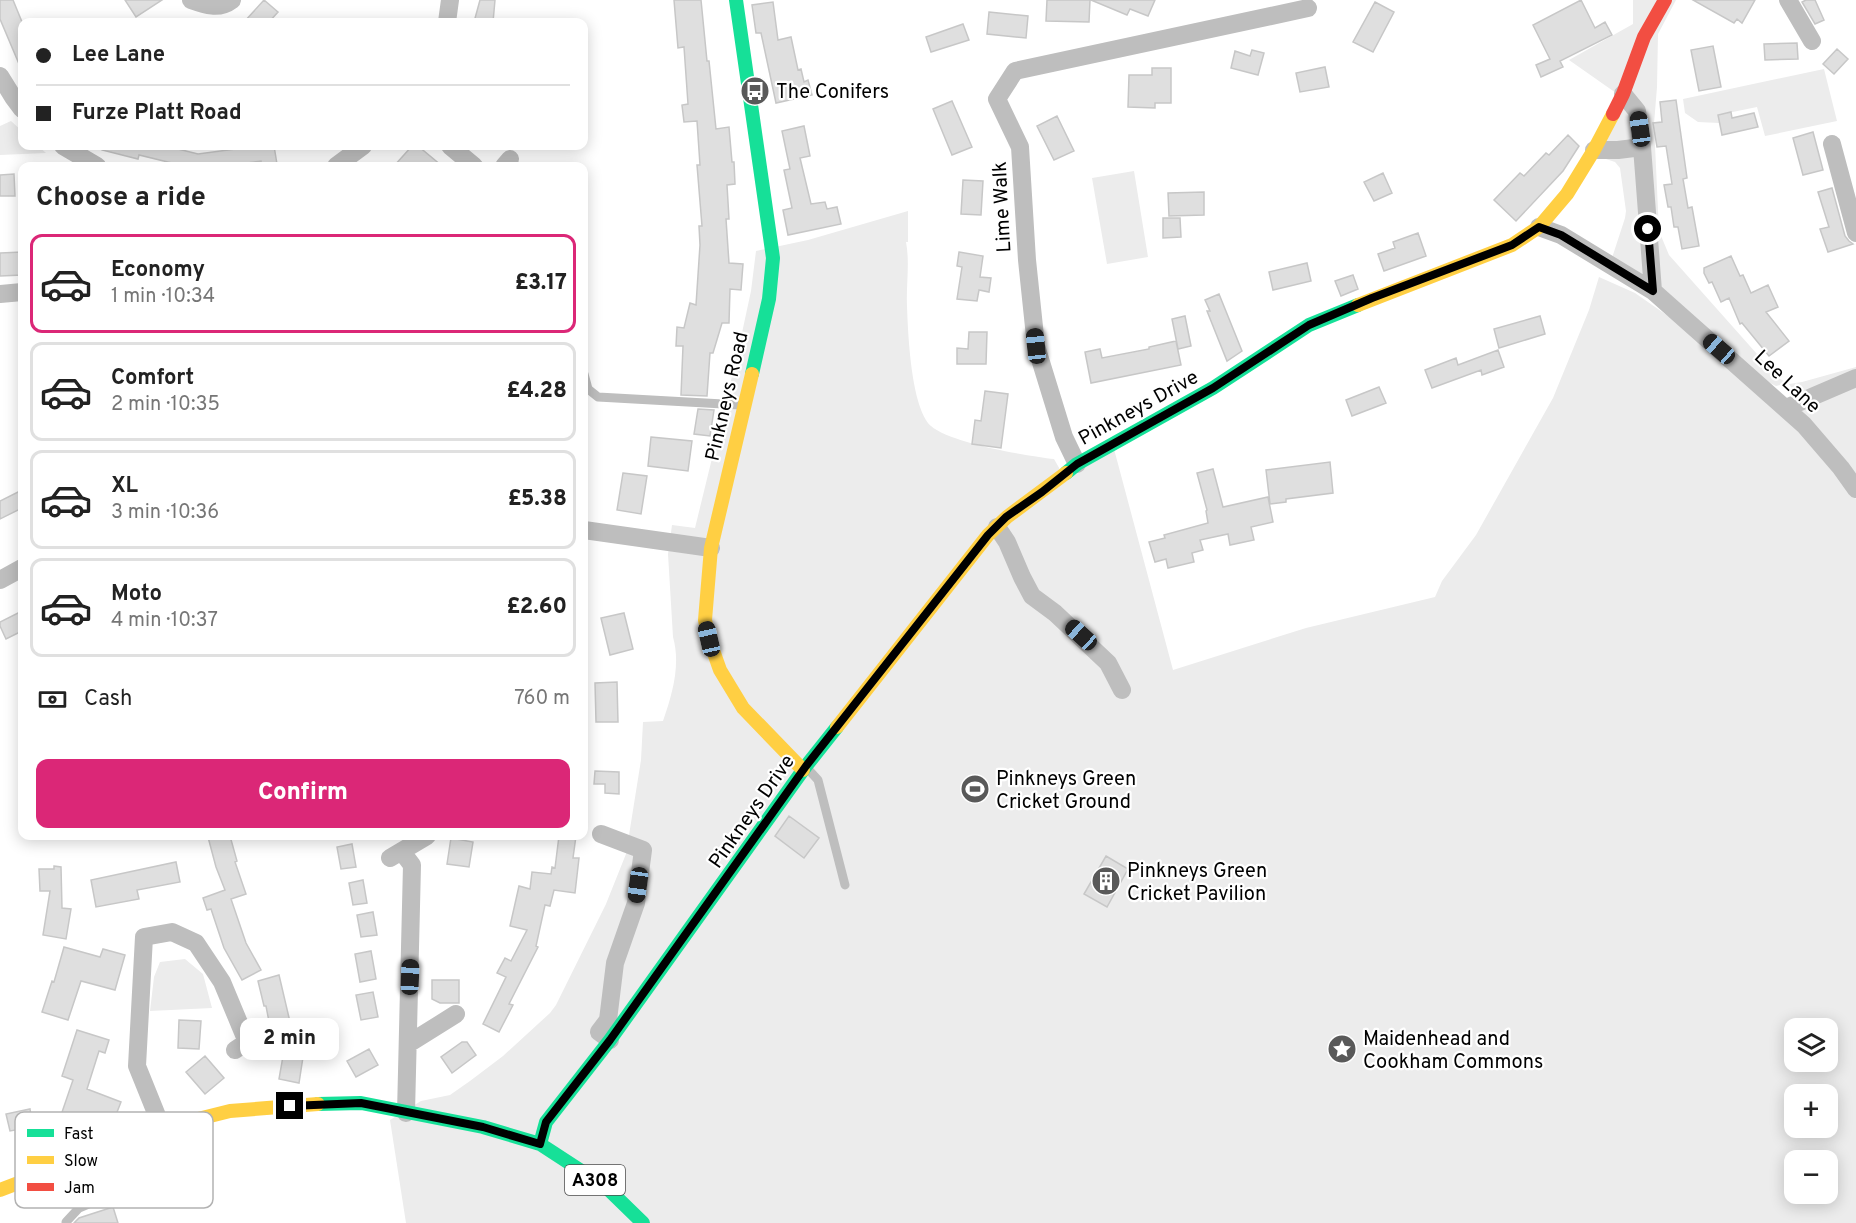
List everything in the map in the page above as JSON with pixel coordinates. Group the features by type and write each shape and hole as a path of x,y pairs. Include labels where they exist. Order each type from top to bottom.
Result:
{"street":[{"path":"191,0 208,6 224,6 232,0"},
{"path":"448,18 450,0"},
{"name":"Pinkneys Road","path":"736,0 772,258 769,299 711,548 705,620 720,670 743,708 805,768"},
{"name":"Pinkneys Drive","path":"540,1144 546,1122 610,1040 805,768 988,535 1006,517 1077,464 1213,388 1309,325 1372,298 1512,245 1539,227 1567,194 1594,150 1623,94 1644,37 1665,0"},
{"path":"1788,0 1812,41"},
{"name":"Lime Walk","path":"1077,464 1064,437 1036,346 1027,260 1020,147 997,99 1014,71 1308,8"},
{"path":"0,76 12,104"},
{"path":"1623,94 1637,111 1653,291"},
{"path":"1832,144 1856,233"},
{"path":"1594,150 1642,147"},
{"path":"68,150 85,162"},
{"path":"341,162 358,150"},
{"path":"455,150 469,162"},
{"name":"Lee Lane","path":"1539,227 1561,235 1653,291 1804,425 1856,489"},
{"path":"0,294 18,292"},
{"path":"1786,408 1856,378"},
{"path":"997,527 1007,542 1032,596 1055,613 1108,663 1122,690"},
{"path":"588,531 711,548"},
{"path":"0,580 18,570"},
{"path":"601,834 643,850 636,903 615,963 608,1020 599,1032 610,1040"},
{"path":"406,1113 412,865 396,855 420,840"},
{"path":"156,1112 137,1066 144,937 172,932 196,943 222,982 241,1046 265,1041"},
{"path":"408,1044 456,1014"},
{"name":"A308","path":"213,1114 230,1110 361,1103 483,1127 540,1144 606,1187 643,1223"},
{"name":"A308","path":"0,1190 15,1184"}],"lane":[{"path":"588,389 598,397 744,405"},
{"path":"805,768 818,780 845,885"},
{"path":"64,1223 79,1208"}],"shaded area":[{"path":"1633,0 1676,0 1658,34 1654,124 1659,231 1669,255 1765,363 1780,379 1788,383 1776,386 1768,382 1709,332 1611,261 1626,211 1620,168 1615,162 1606,159 1605,143 1626,100 1569,60 1633,24"},
{"path":"1824,69 1837,121 1765,136 1757,107 1718,115 1719,123 1698,122 1685,113 1683,99"},
{"path":"11,121 18,127 18,150 43,150 46,153 0,155 0,126"},
{"path":"1134,171 1148,257 1107,264 1092,178"},
{"path":"908,211 908,242 906,242 910,351 915,387 924,417 931,426 954,438 1008,452 1054,459 1062,473 1114,449 1173,670 1306,628 1435,597 1442,581 1476,535 1553,398 1589,310 1599,277 1635,293 1701,339 1835,466 1856,499 1856,1223 406,1223 390,1120 421,1101 450,1095 503,1056 550,1013 606,904 626,854 641,760 643,722 663,721 676,669 668,554 672,525 695,528 737,356 751,291 756,251 808,240"},
{"path":"1856,367 1856,482 1796,408 1798,398 1789,384"},
{"path":"185,959 203,974 212,1008 150,1011 154,977 160,962"}],"building":[{"path":"0,0 13,0 20,18 18,18 18,62 0,19"},
{"path":"125,0 162,0 136,17"},
{"path":"264,0 278,12 273,18 248,18"},
{"path":"480,0 495,0 493,18 475,18"},
{"path":"674,0 701,0 716,129 729,127 732,162 734,162 735,184 727,185 729,219 726,219 729,263 743,264 741,290 730,289 729,323 722,323 713,353 710,353 707,396 681,395 683,346 676,346 677,327 684,328 690,303 696,305 699,226 702,226 697,165 700,165 697,121 684,122 682,105 688,104 684,47 678,48"},
{"path":"1047,0 1090,0 1089,22 1046,21"},
{"path":"1091,0 1155,0 1148,16 1130,9 1127,15"},
{"path":"1581,0 1595,28 1605,22 1612,35 1560,61 1563,67 1541,77 1536,65 1550,59 1533,25"},
{"path":"1693,0 1755,0 1742,23 1737,19 1734,23"},
{"path":"1815,0 1824,20 1815,24 1802,2"},
{"path":"773,2 778,40 791,37 798,70 801,69 804,82 808,80 812,95 776,103 761,33 756,33 752,5"},
{"path":"1375,2 1394,12 1373,52 1353,42"},
{"path":"989,12 1028,16 1026,38 987,34"},
{"path":"963,24 969,40 931,52 926,37"},
{"path":"1797,43 1798,59 1765,60 1764,44"},
{"path":"1713,46 1721,87 1699,91 1691,50"},
{"path":"1837,49 1848,59 1834,74 1823,64"},
{"path":"1252,50 1264,53 1258,75 1231,68 1235,51 1250,56"},
{"path":"1325,67 1329,87 1300,92 1296,73"},
{"path":"1152,68 1171,68 1171,103 1155,103 1155,108 1128,107 1129,75 1152,75"},
{"path":"1676,100 1687,178 1683,179 1688,208 1692,207 1699,246 1682,249 1678,227 1674,227 1671,207 1668,207 1664,185 1672,184 1666,146 1657,147 1653,123 1662,122 1660,102"},
{"path":"952,101 972,147 952,155 933,109"},
{"path":"1731,112 1732,118 1754,113 1758,127 1722,135 1718,115"},
{"path":"1057,116 1074,151 1054,160 1037,126"},
{"path":"804,126 810,156 800,158 811,204 825,202 827,209 837,207 841,224 788,235 783,210 792,208 784,170 790,169 782,131"},
{"path":"1813,132 1823,170 1803,175 1793,138"},
{"path":"1568,135 1579,146 1563,171 1516,221 1494,200 1520,173 1524,176 1546,153 1549,155"},
{"path":"102,150 182,150 198,154 228,150 275,150 277,162 168,162 139,155 138,159"},
{"path":"408,150 423,150 437,162 398,162"},
{"path":"1383,173 1392,193 1374,201 1364,182"},
{"path":"14,174 15,196 0,196 0,175"},
{"path":"963,180 983,181 981,215 961,214"},
{"path":"1832,188 1845,236 1853,244 1828,252 1820,229 1829,227 1818,192"},
{"path":"1204,192 1204,215 1169,216 1168,193"},
{"path":"1163,218 1180,218 1181,237 1163,238"},
{"path":"1418,233 1426,256 1384,271 1378,254 1395,248 1393,242"},
{"path":"18,252 18,275 0,276 0,253"},
{"path":"959,252 983,256 980,277 991,278 989,292 979,290 977,301 957,299 962,267 957,266"},
{"path":"1731,256 1751,293 1768,285 1778,307 1766,312 1789,341 1769,356 1742,323 1740,324 1729,298 1721,302 1712,282 1709,283 1704,273 1704,268"},
{"path":"1307,263 1311,281 1273,290 1269,272"},
{"path":"1353,275 1358,289 1341,296 1335,281"},
{"path":"1219,294 1242,351 1227,361 1207,311 1210,311 1205,300"},
{"path":"1185,316 1191,346 1178,349 1172,319"},
{"path":"1540,316 1545,334 1499,348 1494,329"},
{"path":"969,332 987,332 986,364 957,364 957,348 968,349"},
{"path":"1176,341 1181,365 1091,383 1085,352 1100,349 1102,358"},
{"path":"1498,350 1504,367 1482,375 1481,370 1432,388 1425,370 1456,358 1458,365"},
{"path":"1379,387 1386,403 1352,416 1346,400"},
{"path":"985,391 1008,394 1001,448 972,444 975,420 981,421"},
{"path":"698,409 714,410 710,436 694,434"},
{"path":"651,437 692,441 688,471 648,466"},
{"path":"1330,462 1333,493 1286,499 1286,502 1270,504 1266,470"},
{"path":"1213,469 1223,507 1268,497 1273,522 1251,527 1254,540 1230,545 1228,534 1200,540 1203,550 1192,553 1194,562 1168,568 1166,559 1155,562 1149,542 1165,538 1164,535 1208,523 1207,510 1197,473"},
{"path":"623,473 647,476 641,514 617,510"},
{"path":"18,492 18,510 0,519 0,501"},
{"path":"18,613 18,633 6,639 0,622"},
{"path":"624,613 633,649 610,655 601,618"},
{"path":"617,682 618,722 596,722 595,683"},
{"path":"595,771 619,772 619,794 605,793 605,784 594,784"},
{"path":"789,816 819,838 804,858 775,836"},
{"path":"209,840 231,840 237,861 235,862 246,894 231,899 246,943 261,970 242,980 224,948 211,909 207,910 203,898 225,890"},
{"path":"451,840 473,842 469,867 447,864"},
{"path":"558,840 575,840 573,858 579,858 575,893 554,890 550,906 545,905 536,946 538,947 509,1004 513,1005 499,1032 483,1024 506,977 497,973 505,958 511,961 527,930 510,926 519,886 530,889 532,872 551,874 552,867 555,868"},
{"path":"352,844 356,867 341,869 337,847"},
{"name":"Pinkneys Green Cricket Pavilion","path":"1106,856 1128,869 1107,907 1084,894"},
{"path":"176,862 180,882 137,890 139,899 96,907 91,880"},
{"path":"54,866 61,867 62,908 71,909 66,939 43,935 50,891 40,891 39,869 54,869"},
{"path":"363,880 367,903 353,905 349,883"},
{"path":"373,912 377,935 361,937 357,915"},
{"path":"64,947 100,957 103,949 125,955 115,990 81,981 68,1020 42,1012"},
{"path":"371,951 376,979 360,982 355,954"},
{"path":"279,975 298,1056 303,1057 299,1083 279,1079 285,1045 275,1048 276,1040 271,1032 258,981"},
{"path":"432,980 459,980 459,1003 440,1003 432,999"},
{"path":"373,992 378,1017 361,1020 356,995"},
{"path":"179,1020 201,1021 199,1049 178,1048"},
{"path":"77,1030 109,1040 105,1053 99,1051 87,1089 121,1102 117,1112 62,1112 73,1080 62,1076"},
{"path":"462,1042 467,1042 476,1055 452,1073 441,1057"},
{"path":"369,1049 378,1065 356,1077 347,1061"},
{"path":"205,1056 224,1078 205,1094 186,1072"},
{"path":"15,1112 15,1130 10,1131 6,1114"},
{"path":"113,1208 118,1223 74,1223 79,1218"}],"traffic: fast":[{"path":"736,0 773,258 769,299 752,374"},
{"path":"1066,473 1077,464 1213,388 1309,325 1358,305"},
{"path":"540,1144 546,1122 610,1040 806,766 837,727"},
{"path":"318,1104 361,1103 483,1127 540,1144 606,1187 643,1223"}],"traffic: slow":[{"path":"1358,305 1512,245 1539,227 1567,194 1613,114"},
{"path":"752,374 711,548 705,620 720,670 743,708 803,770"},
{"path":"837,727 988,535 1007,517 1066,473"},
{"path":"213,1115 230,1111 318,1104"},
{"path":"0,1190 15,1184"}],"traffic: jam":[{"path":"1613,114 1623,94 1644,37 1665,0"}],"place":[{"name":"The Conifers","path":"755,91"},
{"name":"Pinkneys Green Cricket Ground","path":"975,789"},
{"name":"Pinkneys Green Cricket Pavilion","path":"1106,881"},
{"name":"Maidenhead and Cookham Commons","path":"1342,1049"}],"route":[{"path":"290,1106 361,1103 483,1127 540,1144 546,1122 610,1040 806,766 988,535 1006,517 1077,464 1213,388 1309,325 1372,298 1512,245 1539,227 1561,235 1653,291 1648,229"}]}
